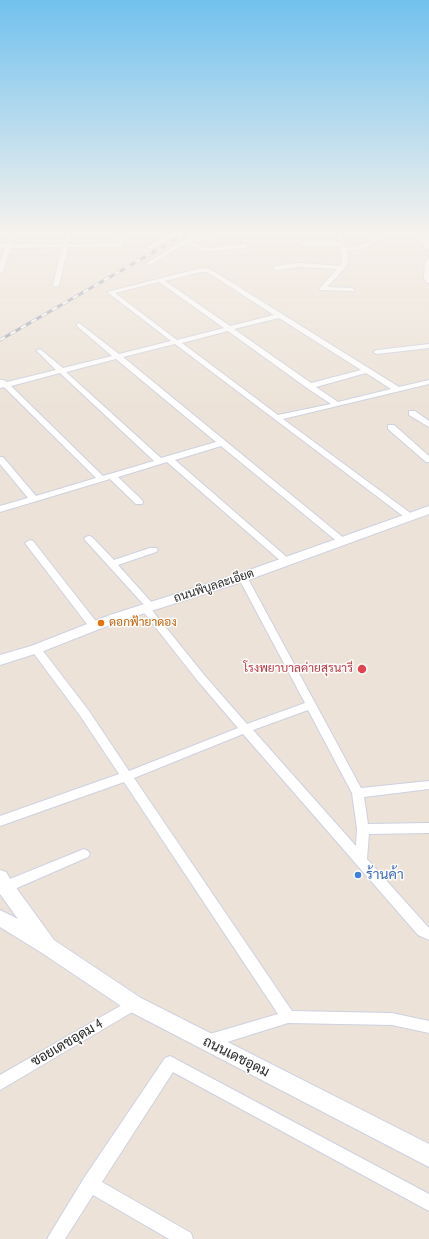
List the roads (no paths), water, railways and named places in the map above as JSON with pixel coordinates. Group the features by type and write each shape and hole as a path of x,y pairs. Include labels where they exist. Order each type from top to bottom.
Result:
{"main road":[{"name":"ถนนพิบูลละเอียด","path":"0,660 36,649 147,607 243,577 286,560 371,532 429,510"},
{"name":"ถนนเดชอุดม","path":"3,882 49,947"},
{"name":"ถนนเดชอุดม","path":"0,918 49,947 134,1004 429,1156"}],"street":[{"path":"111,292 410,517"},
{"path":"177,292 336,405"},
{"path":"242,292 398,390"},
{"path":"2,383 61,371 280,316"},
{"path":"79,325 342,541"},
{"path":"377,352 429,346"},
{"path":"40,351 160,462"},
{"path":"310,386 367,371"},
{"path":"278,418 429,382"},
{"path":"2,383 102,479"},
{"path":"412,413 429,426"},
{"path":"391,427 429,460"},
{"path":"0,509 221,443"},
{"path":"0,459 34,499"},
{"path":"169,459 286,560"},
{"path":"112,476 139,502"},
{"path":"89,539 112,564 147,607 201,678 423,931 429,934"},
{"path":"30,543 94,626"},
{"path":"112,564 153,550"},
{"path":"243,577 358,793 363,829 361,861"},
{"path":"36,649 85,714 288,1017"},
{"path":"0,821 127,776 310,705"},
{"path":"358,793 429,785"},
{"path":"363,829 429,828"},
{"path":"3,882 84,854"},
{"name":"ซอยเดชอุดม 4","path":"0,1083 134,1004"},
{"path":"206,1042 288,1017 392,1019 429,1027"},
{"path":"55,1239 170,1063 429,1203"},
{"path":"90,1184 185,1239"}],"railway":[{"path":"0,340 84,292"}],"place":[{"name":"ดอกฟ้ายาดอง","path":"101,623"},
{"name":"โรงพยาบาลค่ายสุรนารี","path":"362,669"},
{"name":"ร้านค้า","path":"358,875"}]}
